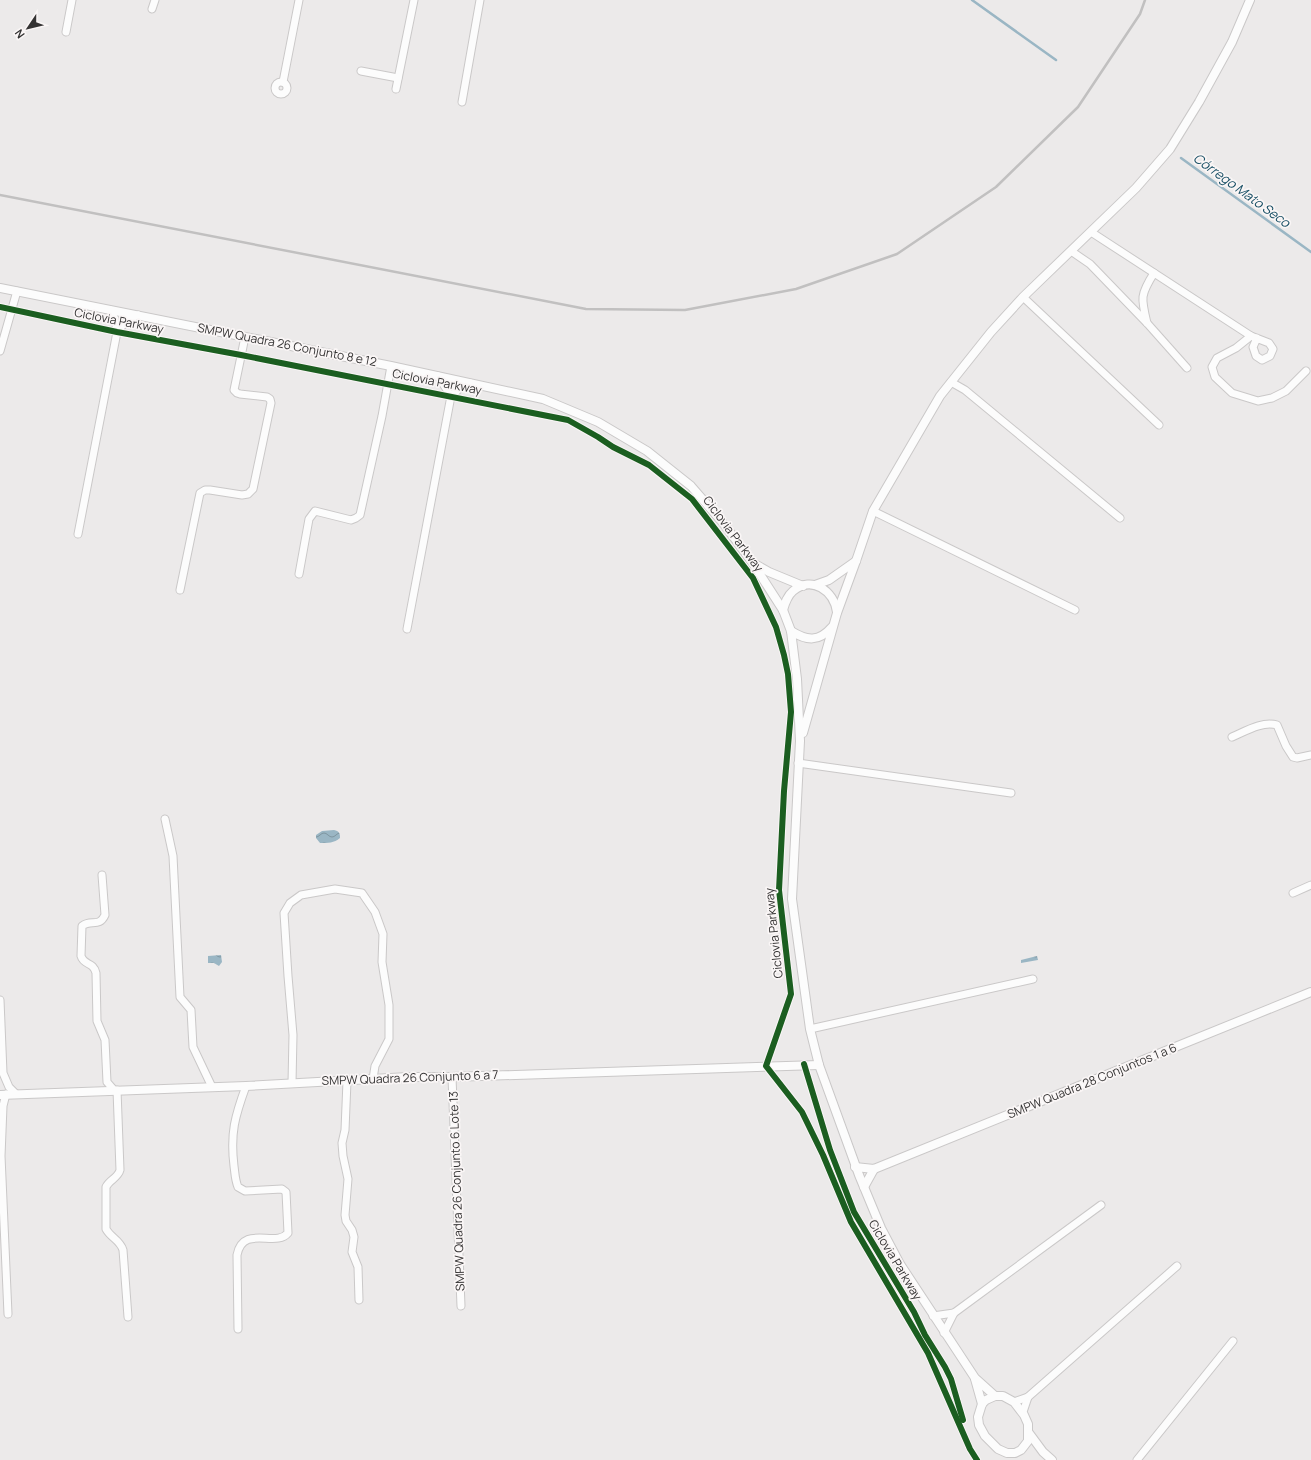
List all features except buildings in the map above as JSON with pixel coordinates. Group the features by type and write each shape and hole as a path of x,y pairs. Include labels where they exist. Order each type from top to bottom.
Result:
{"street":[{"path":"66,32 72,0"},
{"path":"152,9 155,0"},
{"path":"283,82 299,0"},
{"path":"396,89 414,0"},
{"path":"462,102 480,0"},
{"path":"800,741 837,613 873,511 940,396 991,332 1024,297 1136,188 1170,149 1199,102 1232,42 1250,0"},
{"path":"361,70 398,78"},
{"path":"1091,232 1254,337 1217,358 1212,367 1214,378 1232,393 1258,401 1272,398 1286,391 1306,371"},
{"path":"1071,251 1090,264 1147,323 1187,368"},
{"path":"1147,323 1142,302 1144,288 1154,272"},
{"name":"SMPW Quadra 26 Conjunto 8 e 12","path":"0,288 391,366 543,399 598,422 647,451 691,486 724,524 752,562 783,610"},
{"path":"0,351 17,291"},
{"path":"1024,297 1159,425"},
{"path":"78,534 117,332 110,310"},
{"path":"117,332 127,320 138,316"},
{"path":"180,590 200,493 205,490 210,490 242,496 248,494 253,489 271,403 267,396 237,394 234,390 245,337"},
{"path":"299,574 309,519 312,513 315,511 351,520 360,515 391,366"},
{"path":"438,376 451,396"},
{"path":"951,382 965,390 1120,518"},
{"path":"407,630 451,396 470,383"},
{"path":"873,511 1075,610"},
{"path":"856,560 829,580 814,585 803,586 793,591 786,599 783,610 791,631 797,679 800,741 792,899 810,1029 819,1064 856,1167 881,1228 933,1316 975,1378 995,1396"},
{"name":"SMPW Quadra 26 Conjunto 8 e 12","path":"752,562 770,572 803,586"},
{"path":"814,585 824,588 831,595 836,603 837,613"},
{"path":"791,631 802,638 814,639 826,634 834,625"},
{"path":"1232,737 1261,725 1277,725 1293,757 1297,758 1311,755"},
{"path":"798,763 1012,793"},
{"path":"165,819 173,856 180,997 192,1010 193,1047 212,1087"},
{"path":"100,1091 107,1082 105,1040 97,1021 96,973 95,967 91,964 85,963 81,956 82,926 85,924 100,922 105,914 102,875"},
{"path":"1293,893 1311,885"},
{"path":"292,1083 293,1035 284,913 290,903 301,895 335,889 362,893 376,912 383,934 382,962 389,1005 390,1033 389,1039 375,1066 373,1080"},
{"path":"810,1029 1033,979"},
{"name":"SMPW Quadra 28 Conjuntos 1 a 6","path":"856,1167 874,1169 1311,992"},
{"path":"0,1000 3,1073 9,1087 16,1094"},
{"name":"SMPW Quadra 26 Conjunto 6 a 7","path":"3,1094 819,1064"},
{"name":"SMPW Quadra 26 Conjunto 6 Lote 13","path":"452,1077 461,1306"},
{"path":"347,1081 345,1130 342,1143 348,1179 345,1215 346,1221 354,1236 352,1252 358,1267 359,1300"},
{"path":"107,1082 116,1090 120,1170 118,1175 108,1183 106,1188 106,1229 109,1234 119,1241 123,1250 128,1317"},
{"path":"238,1329 237,1256 240,1246 249,1239 282,1238 288,1233 286,1192 282,1190 245,1191 238,1187 236,1183 233,1144 234,1122 246,1086"},
{"path":"3,1094 1,1156 8,1314"},
{"path":"864,1187 874,1169"},
{"path":"944,1332 954,1313 1101,1206"},
{"path":"1014,1402 1028,1397 1177,1266"},
{"path":"933,1316 954,1313"},
{"path":"1137,1460 1233,1341"},
{"path":"975,1378 982,1404"},
{"path":"995,1396 1003,1396 1014,1402 1023,1412 1028,1424 1029,1433 1028,1441 1022,1448 1009,1456 998,1450 992,1444 982,1431 978,1418 982,1404 986,1400 995,1396"},
{"path":"1023,1412 1028,1397"},
{"path":"1029,1433 1043,1452 1052,1460"},
{"path":"1022,1448 1043,1452"},
{"path":"1019,1460 1022,1448"}],"water":[{"path":"334,830 340,835 340,838 335,841 320,843 316,838 316,835 322,831"},
{"path":"221,955 222,962 219,966 214,963 208,963 208,956"},
{"path":"1037,956 1038,960 1021,963 1021,960"}],"waterway":[{"name":"Córrego Mato Seco","path":"972,0 1056,60"},
{"name":"Córrego Mato Seco","path":"1181,158 1311,252"}],"railway":[{"path":"0,195 586,309 685,310 796,289 897,254 996,187 1078,107 1140,14 1145,0"}],"cycle path":[{"name":"Ciclovia Parkway","path":"0,307 117,332 568,420 613,447 649,465 692,499 753,578 776,627 788,674 791,712 784,791 779,890 791,994 766,1066 802,1112 823,1155 851,1222 928,1353 970,1449 977,1460"},
{"name":"Ciclovia Parkway","path":"804,1064 830,1150 854,1212 945,1367 951,1379 963,1420"}]}
